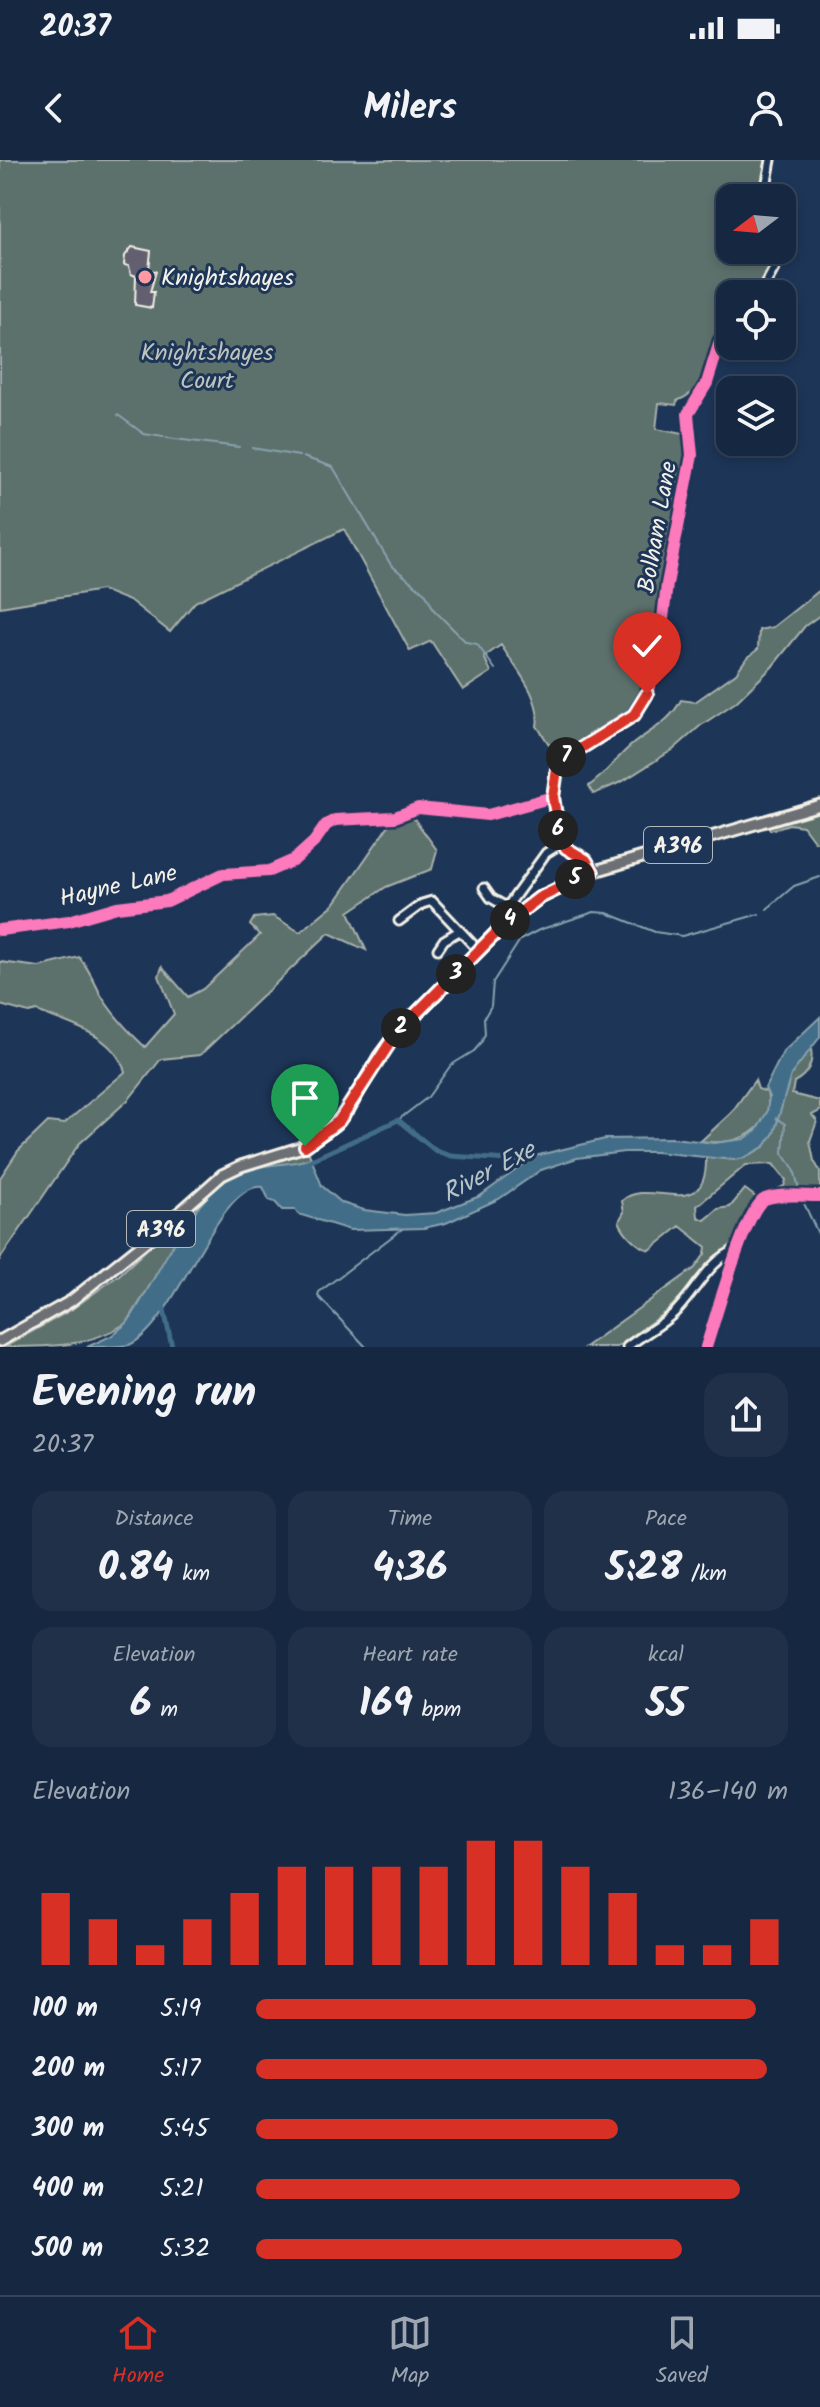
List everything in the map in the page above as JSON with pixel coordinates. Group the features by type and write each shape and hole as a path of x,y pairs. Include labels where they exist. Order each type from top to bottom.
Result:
{"main road":[{"name":"A396","path":"0,1341 71,1301 222,1175 299,1148 327,1131 349,1109 379,1056 395,1035 527,906 593,872 820,805"}],"street":[{"path":"767,184 771,160"},
{"name":"Bolham Lane","path":"562,843 553,797 559,763 634,715 647,694 660,644 667,584 692,455 688,414 707,383 716,354"},
{"name":"Hayne Lane","path":"0,930 69,921 117,907 167,901 223,874 269,871 294,860 314,842 326,825 335,820 395,817 418,808 488,815 553,797"},
{"path":"484,888 491,898 508,908 546,853 562,843 586,860 593,872"},
{"path":"402,915 432,901 479,951"},
{"path":"438,949 444,940 459,931"},
{"path":"706,1347 737,1250 760,1203 767,1198 820,1196"},
{"path":"627,1347 663,1322 716,1264 737,1250"}],"green space":[{"name":"Knightshayes Court","path":"0,160 768,160 764,184 716,184 716,264 774,264 764,280 716,280 716,343 706,375 676,405 659,403 656,429 688,435 675,543 660,626 642,692 631,711 608,730 556,755 537,726 538,715 532,694 501,645 484,657 491,672 463,690 431,641 410,651 344,529 195,602 170,632 132,602 102,590 0,607"},
{"path":"820,590 820,615 805,626 772,667 736,702 700,726 674,749 623,781 594,794 589,786 632,744 669,716 681,700 695,702 736,673 758,649 759,630 773,627"},
{"path":"820,808 820,841 815,842 803,826 789,824 770,830 767,825"},
{"path":"413,817 437,850 432,869 386,887 349,912 366,950 329,933 200,1055 161,1059 129,1099 79,1144 0,1259 0,1178 18,1151 48,1122 64,1124 125,1072 111,1048 89,1032 37,1011 29,1013 0,1005 0,962 39,967 79,957 112,1011 145,1047 174,1014 159,976 162,967 188,997 203,989 260,935 250,925 254,918 273,916 300,932 334,904 391,822"},
{"path":"810,1046 812,1057 809,1067 794,1082 792,1094 820,1101 820,1111 812,1115 817,1121 810,1141 814,1161 820,1171 820,1193 773,1194 771,1192 784,1186 786,1180 773,1164 746,1165 697,1206 698,1217 705,1220 718,1209 730,1207 745,1189 757,1198 735,1240 668,1310 617,1347 585,1347 695,1268 705,1254 706,1247 680,1226 650,1250 640,1246 619,1221 624,1212 622,1201 633,1194 687,1194 697,1189 704,1178 706,1157 744,1158 765,1146 791,1075"},
{"path":"755,1080 758,1089 767,1092 768,1106 759,1127 726,1142 701,1141 731,1113"},
{"path":"307,1149 311,1158 223,1181 192,1217 127,1323 98,1337 69,1344 5,1347 71,1310 119,1275 219,1183 231,1174"}],"water":[{"path":"820,1017 820,1037 791,1075 774,1133 765,1146 744,1158 734,1160 624,1152 577,1158 541,1170 499,1199 446,1223 424,1228 350,1230 298,1214 295,1210 282,1210 269,1200 263,1187 246,1191 213,1229 164,1311 147,1332 129,1345 87,1347 111,1336 127,1323 193,1215 226,1180 245,1170 311,1158 322,1186 342,1203 364,1210 405,1215 436,1213 480,1196 535,1156 605,1139 673,1138 714,1143 744,1139 756,1131 767,1112 769,1097 765,1088 783,1052"}],"building":[{"name":"Knightshayes","path":"132,247 151,251 149,270 156,271 150,292 154,292 152,308 135,305 136,276 131,274 129,266 124,265 125,256"}],"waterway":[{"path":"118,415 144,434 164,437"},
{"path":"167,438 239,447"},
{"path":"252,448 299,456"},
{"path":"303,457 333,467 391,565 426,594 434,610 466,642 477,644 495,669"},
{"path":"767,909 794,886 820,877"},
{"path":"398,1120 428,1097 451,1065 481,1043 485,1034 484,1018 491,1006 493,982 520,940 539,930 594,912 607,913 655,932 682,936 759,914"},
{"path":"776,1118 785,1124 783,1153 794,1169 800,1193"},
{"name":"River Exe","path":"307,1162 398,1120 436,1151 451,1156 535,1162"},
{"path":"802,1199 820,1238"},
{"path":"366,1347 318,1296 319,1292 402,1229"},
{"path":"163,1305 172,1347"}],"cycle path":[{"path":"593,872 588,863 566,848 560,839 554,811 555,777 562,760 634,715 647,694 660,644 667,584 692,455 688,414 707,383 716,354"},
{"path":"0,930 69,921 117,907 167,901 223,874 269,871 294,860 314,842 326,825 335,820 395,817 418,808 488,815 553,797"},
{"path":"706,1347 740,1243 757,1207 765,1199 777,1196 820,1196"}],"place":[{"name":"Knightshayes","path":"145,277"}],"route":[{"path":"305,1146 339,1121 395,1035 504,925 539,898 593,872 586,860 566,848 560,839 553,797 557,769 559,763 570,755 634,715 647,694"}]}
